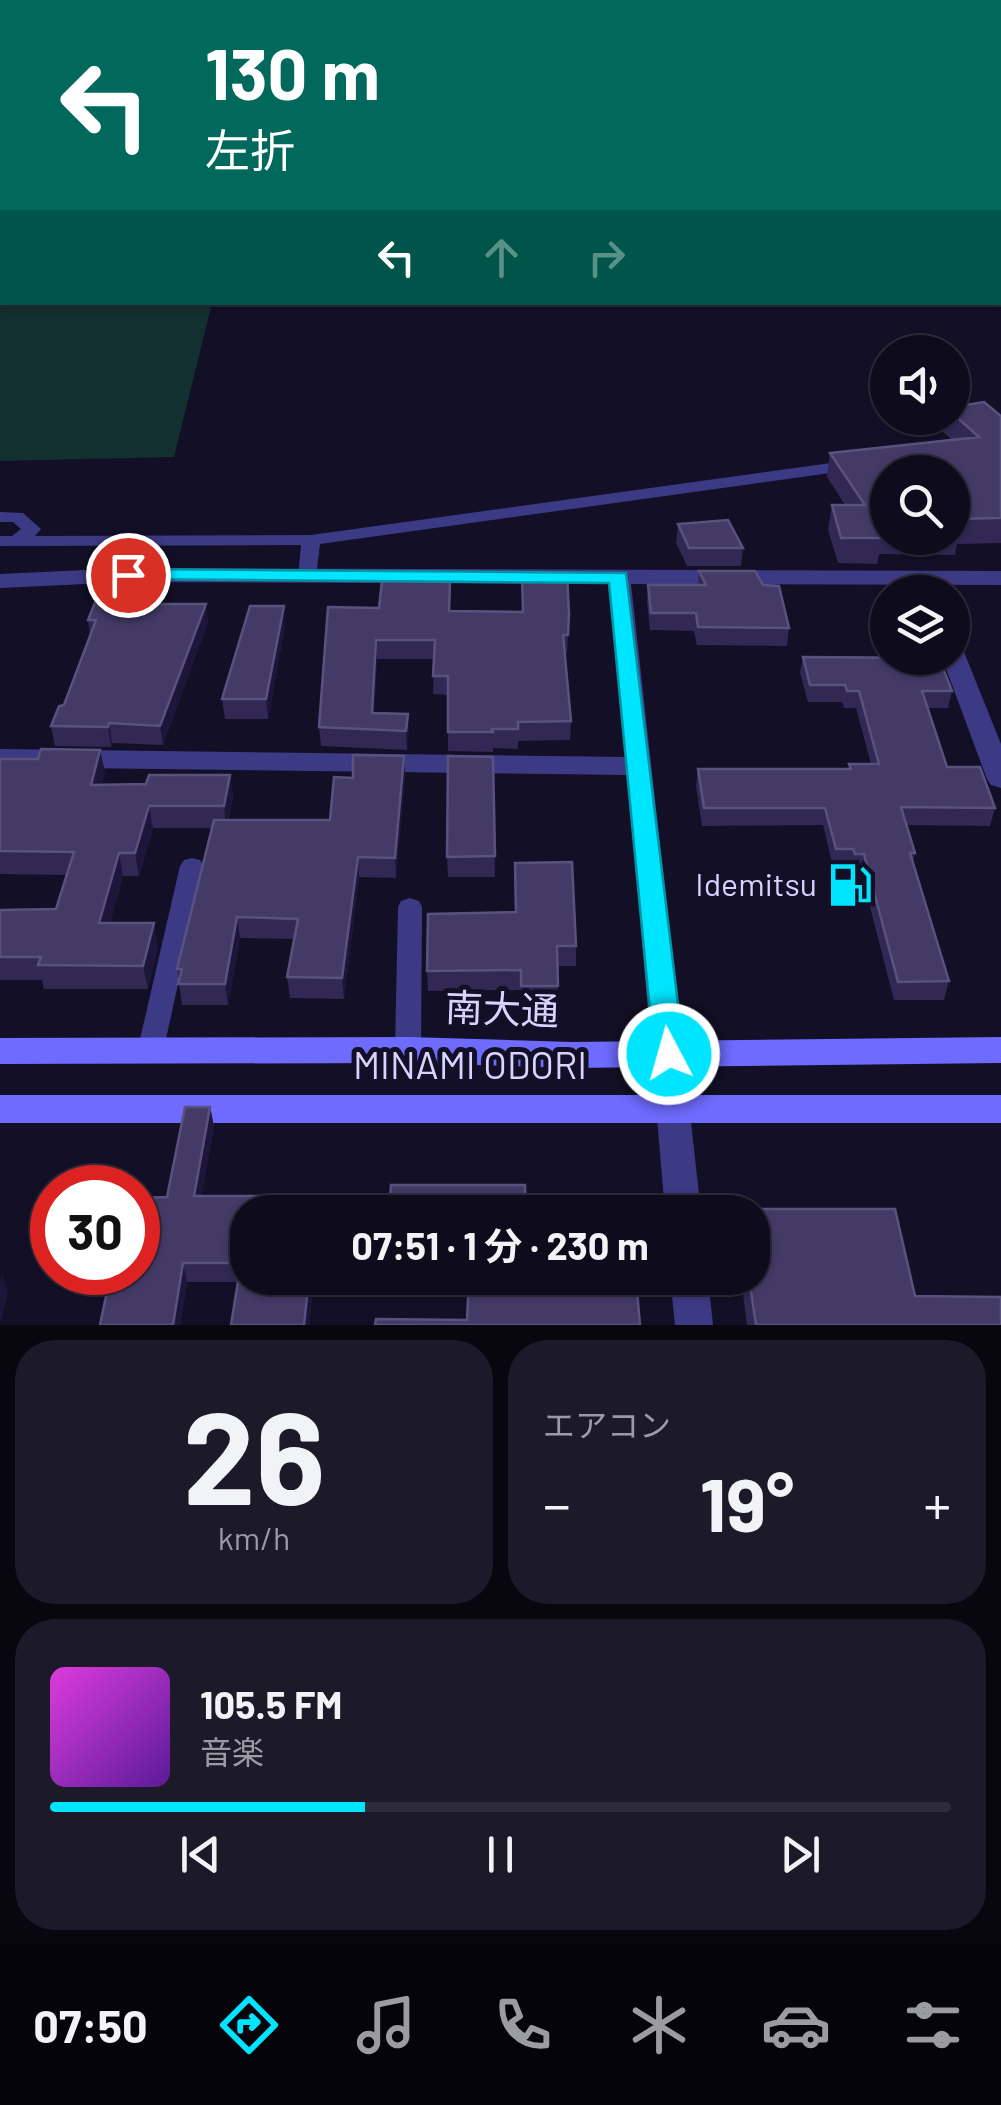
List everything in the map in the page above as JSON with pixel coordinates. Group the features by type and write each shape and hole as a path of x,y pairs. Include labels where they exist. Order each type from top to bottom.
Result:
{"street":[{"path":"0,581 128,575 619,577 870,584"},
{"path":"619,577 682,1195"},
{"path":"970,581 1001,578"},
{"path":"961,675 1001,779"},
{"path":"0,758 641,766"},
{"name":"南大通","path":"0,1050 669,1054 1001,1050"},
{"name":"MINAMI ODORI","path":"0,1109 1001,1110"},
{"path":"691,1295 694,1325"}],"lane":[{"path":"9,541 311,540 870,463"},
{"path":"0,517 17,517 32,528 9,541"},
{"path":"307,577 311,540"},
{"path":"152,1048 192,866"},
{"path":"408,1050 410,907"}],"green space":[{"path":"0,305 212,305 174,457 0,461"}],"building":[{"path":"984,402 1001,416 1001,518 970,519 970,455 870,455 870,538 841,538 832,505 865,505 830,453 979,437 970,429 970,404"},
{"path":"728,520 743,548 689,548 678,524"},
{"path":"699,571 755,571 763,585 779,586 789,628 698,627 696,613 651,613 648,585 706,585"},
{"path":"522,574 567,574 568,635 563,635 571,721 518,722 518,729 492,729 493,732 448,732 448,676 433,676 435,640 376,640 372,713 408,714 406,731 319,727 328,607 379,608 382,581 450,582 449,611 523,612"},
{"path":"102,585 148,586 141,604 206,604 160,726 51,726 59,706 64,705 96,620 88,620"},
{"path":"250,606 284,606 266,699 222,699"},
{"path":"803,657 870,657 870,675 946,675 952,691 922,691 947,767 980,767 995,808 901,807 915,853 910,853 949,981 898,982 864,854 836,849 825,808 704,808 698,769 851,769 849,764 879,764 859,691 847,691 845,685 810,685"},
{"path":"41,749 100,750 91,785 146,784 149,775 230,775 224,806 149,806 135,853 119,853 99,923 154,923 143,966 38,965 41,957 0,957 0,910 56,909 74,852 0,851 0,759 38,759"},
{"path":"353,755 404,756 395,858 358,857 342,978 287,977 298,919 237,917 225,984 178,984 182,969 177,969 214,820 330,820 334,777 353,778"},
{"path":"448,756 493,757 495,856 447,857"},
{"path":"572,862 576,946 557,946 558,986 521,986 521,970 427,971 428,914 516,912 515,863"},
{"path":"185,1107 210,1107 194,1196 230,1196 230,1263 183,1263 173,1325 100,1325 106,1295 160,1295 160,1197 167,1197"},
{"path":"391,1185 525,1185 525,1195 390,1195"},
{"path":"770,1209 895,1209 915,1296 1001,1297 1001,1325 756,1325 752,1295 770,1295"},
{"path":"236,1295 307,1295 304,1325 231,1325"},
{"path":"468,1295 637,1295 640,1325 375,1325 376,1319 467,1320"}],"place":[{"name":"Idemitsu","path":"850,885"}],"route":[{"path":"128,575 619,577 669,1054"}]}
